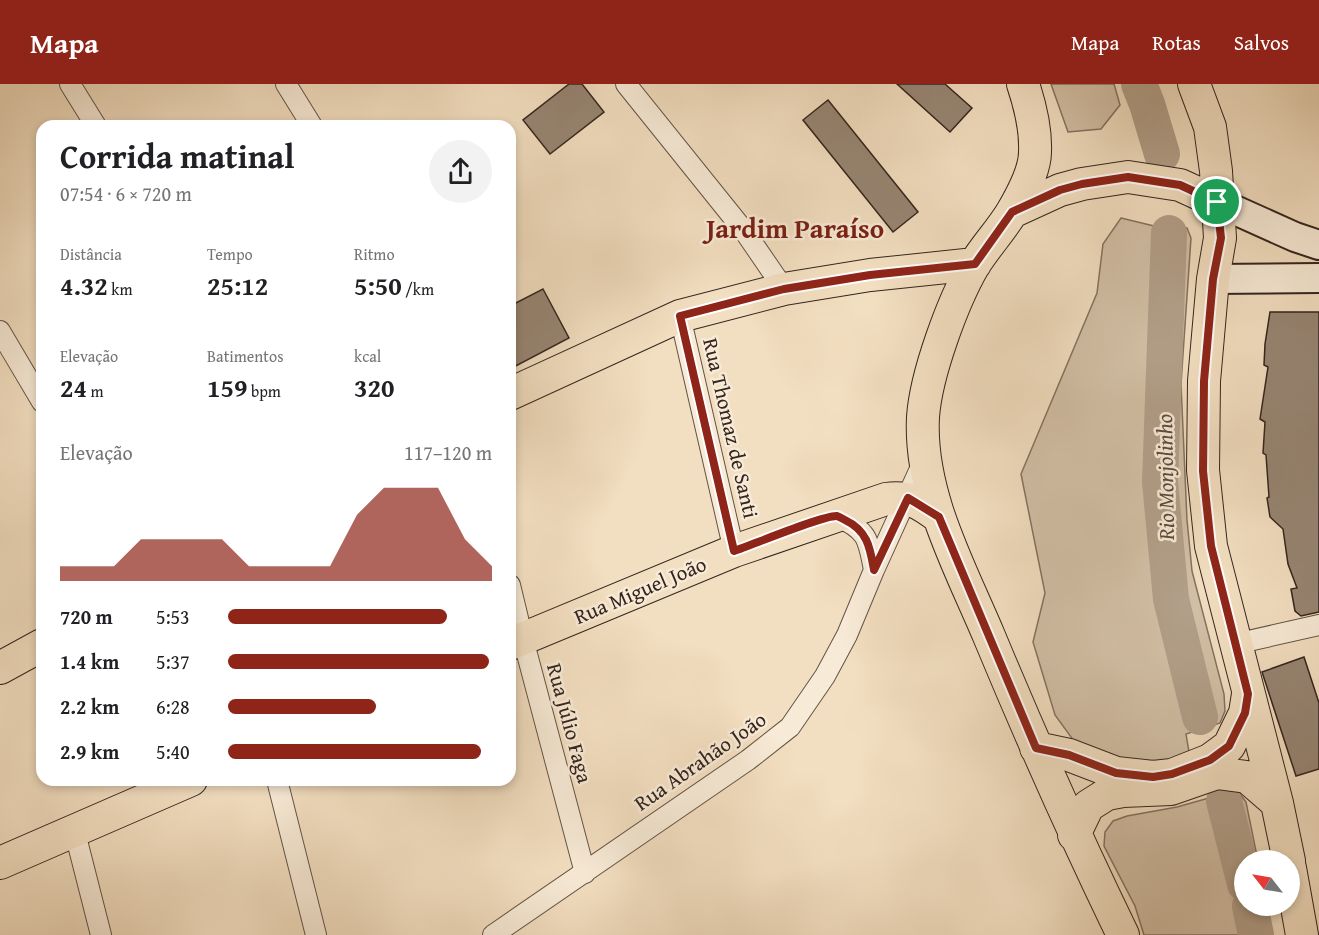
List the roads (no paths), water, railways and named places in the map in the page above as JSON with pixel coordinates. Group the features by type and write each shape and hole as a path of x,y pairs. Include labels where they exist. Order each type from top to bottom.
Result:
{"main road":[{"path":"1023,84 1031,114 1035,153 1026,184 1012,212 975,264 955,301 929,382 923,416 925,457 939,517 1074,835 1123,935"},
{"path":"1194,84 1210,127 1221,238 1213,279 1204,381 1203,471 1211,546 1277,803 1286,850"},
{"path":"1012,212 1071,187 1128,177 1180,185 1295,237 1319,245"},
{"path":"516,391 680,316 784,289 870,275 975,264"},
{"path":"1213,279 1319,278"},
{"path":"908,498 939,517"},
{"name":"Rua Miguel João","path":"516,642 734,551 886,499 908,498"},
{"path":"0,668 36,648"},
{"path":"1036,748 1069,755 1116,773 1153,777 1172,774 1210,760 1229,746 1245,713 1248,694"},
{"path":"1074,835 1088,806 1107,794 1123,790 1172,789 1217,773 1247,777 1277,803"},
{"path":"0,863 177,786"},
{"path":"1299,916 1302,935"}],"street":[{"path":"70,84 92,120"},
{"path":"285,84 308,120"},
{"path":"626,84 745,232 784,289"},
{"name":"Rua Thomaz de Santi","path":"680,316 734,551"},
{"path":"0,331 36,392"},
{"name":"Rua Abrahão João","path":"492,935 748,760 790,727 825,676 847,635 925,457"},
{"path":"837,516 864,533 870,546 874,570"},
{"path":"1235,644 1319,625"},
{"name":"Rua Júlio Faga","path":"516,642 585,873"},
{"path":"279,786 316,935"},
{"path":"74,829 101,935"}],"waterway":[{"name":"Rio Monjolinho","path":"1139,84 1162,154"},
{"name":"Rio Monjolinho","path":"1169,233 1160,482 1171,599 1200,717"},
{"name":"Rio Monjolinho","path":"1224,801 1236,850"},
{"name":"Rio Monjolinho","path":"1252,916 1256,935"}],"district":[{"name":"Jardim Paraíso","path":"795,228"}]}
